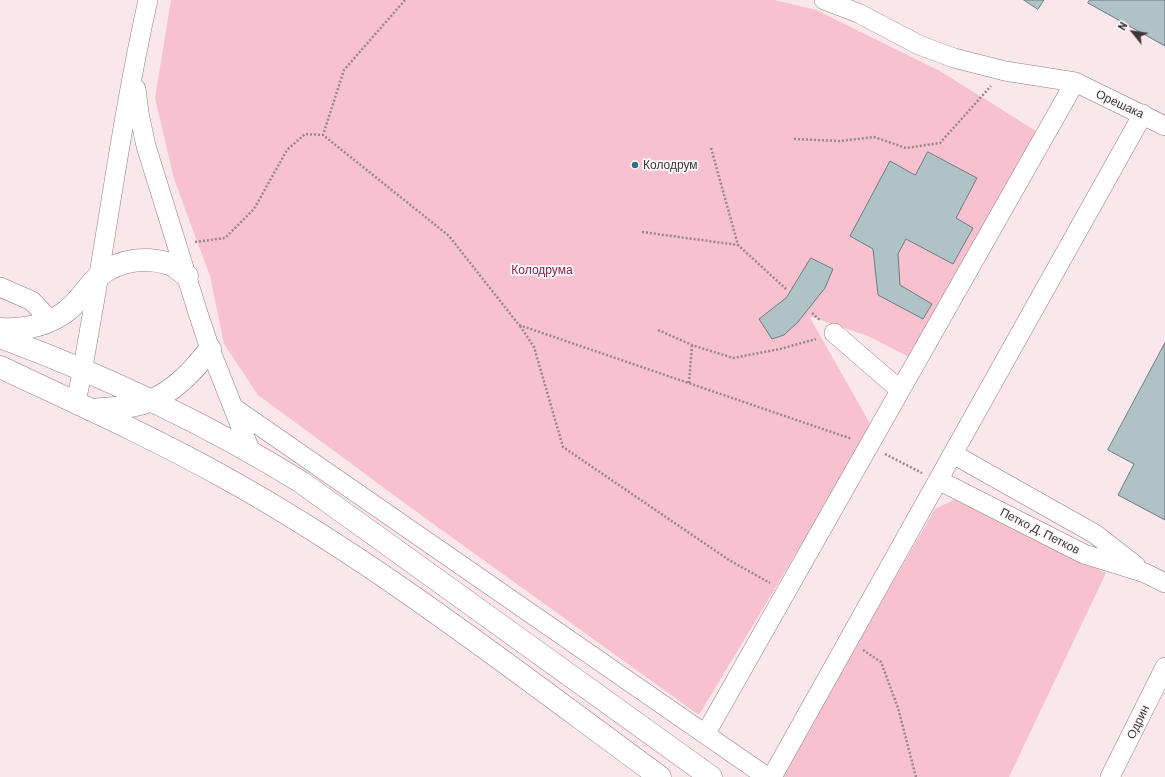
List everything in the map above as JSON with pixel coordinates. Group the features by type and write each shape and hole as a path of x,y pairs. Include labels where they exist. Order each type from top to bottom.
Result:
{"main road":[{"path":"0,329 26,328 50,320 65,312 100,275 124,262 150,259 171,264 187,276"},
{"path":"0,337 83,370 152,400 250,450 301,482 711,777"},
{"path":"84,407 124,407 152,400 184,378 199,365 210,349"},
{"path":"0,367 215,472 295,519 412,597 660,777"}],"street":[{"path":"84,407 83,370 134,64 148,0"},
{"name":"Орешака","path":"824,0 858,13 919,45 954,58 1005,71 1075,82 1165,126"},
{"path":"134,64 139,113 146,146 210,349 250,450"},
{"path":"706,733 1075,82"},
{"path":"772,777 1143,114"},
{"path":"0,287 32,301 50,320"},
{"path":"834,333 900,390"},
{"path":"234,408 706,733 767,777"},
{"name":"Петко Д. Петков","path":"953,454 1095,534 1145,573"},
{"name":"Петко Д. Петков","path":"938,480 1084,554 1145,573 1165,583"},
{"name":"Одрин","path":"1110,777 1165,667"}],"path":[{"path":"323,135 344,70 405,0"},
{"path":"794,139 840,141 874,137 906,148 940,143 1005,71"},
{"path":"177,245 225,238 254,209 287,150 305,134 323,135 449,236 519,325 534,347 563,447 729,560 786,592"},
{"path":"711,148 738,245 786,289"},
{"path":"642,232 738,245"},
{"path":"519,325 869,445 901,464 938,480"},
{"path":"658,330 692,345 733,358 780,349 834,333"},
{"path":"689,383 692,345"},
{"path":"848,640 881,662 898,708 916,777"}],"green space":[{"name":"Колодрума","path":"171,0 775,0 816,10 940,71 1036,131 909,357 868,336 809,316 872,427 699,715 425,518 258,395 224,344 210,276 174,179 155,98"},
{"path":"958,498 1106,573 1009,777 780,777 935,509"}],"building":[{"path":"1024,0 1044,0 1038,9"},
{"path":"1090,0 1165,0 1165,46 1088,3"},
{"path":"928,152 977,178 956,218 973,228 953,264 906,239 898,254 900,285 932,304 923,319 878,295 873,249 850,236 890,161 915,175"},
{"path":"811,258 833,269 825,288 798,322 784,335 772,339 759,319 786,298"},
{"path":"1165,343 1165,520 1118,495 1134,464 1108,450"}],"place":[{"name":"Колодрум","path":"635,165"}]}
